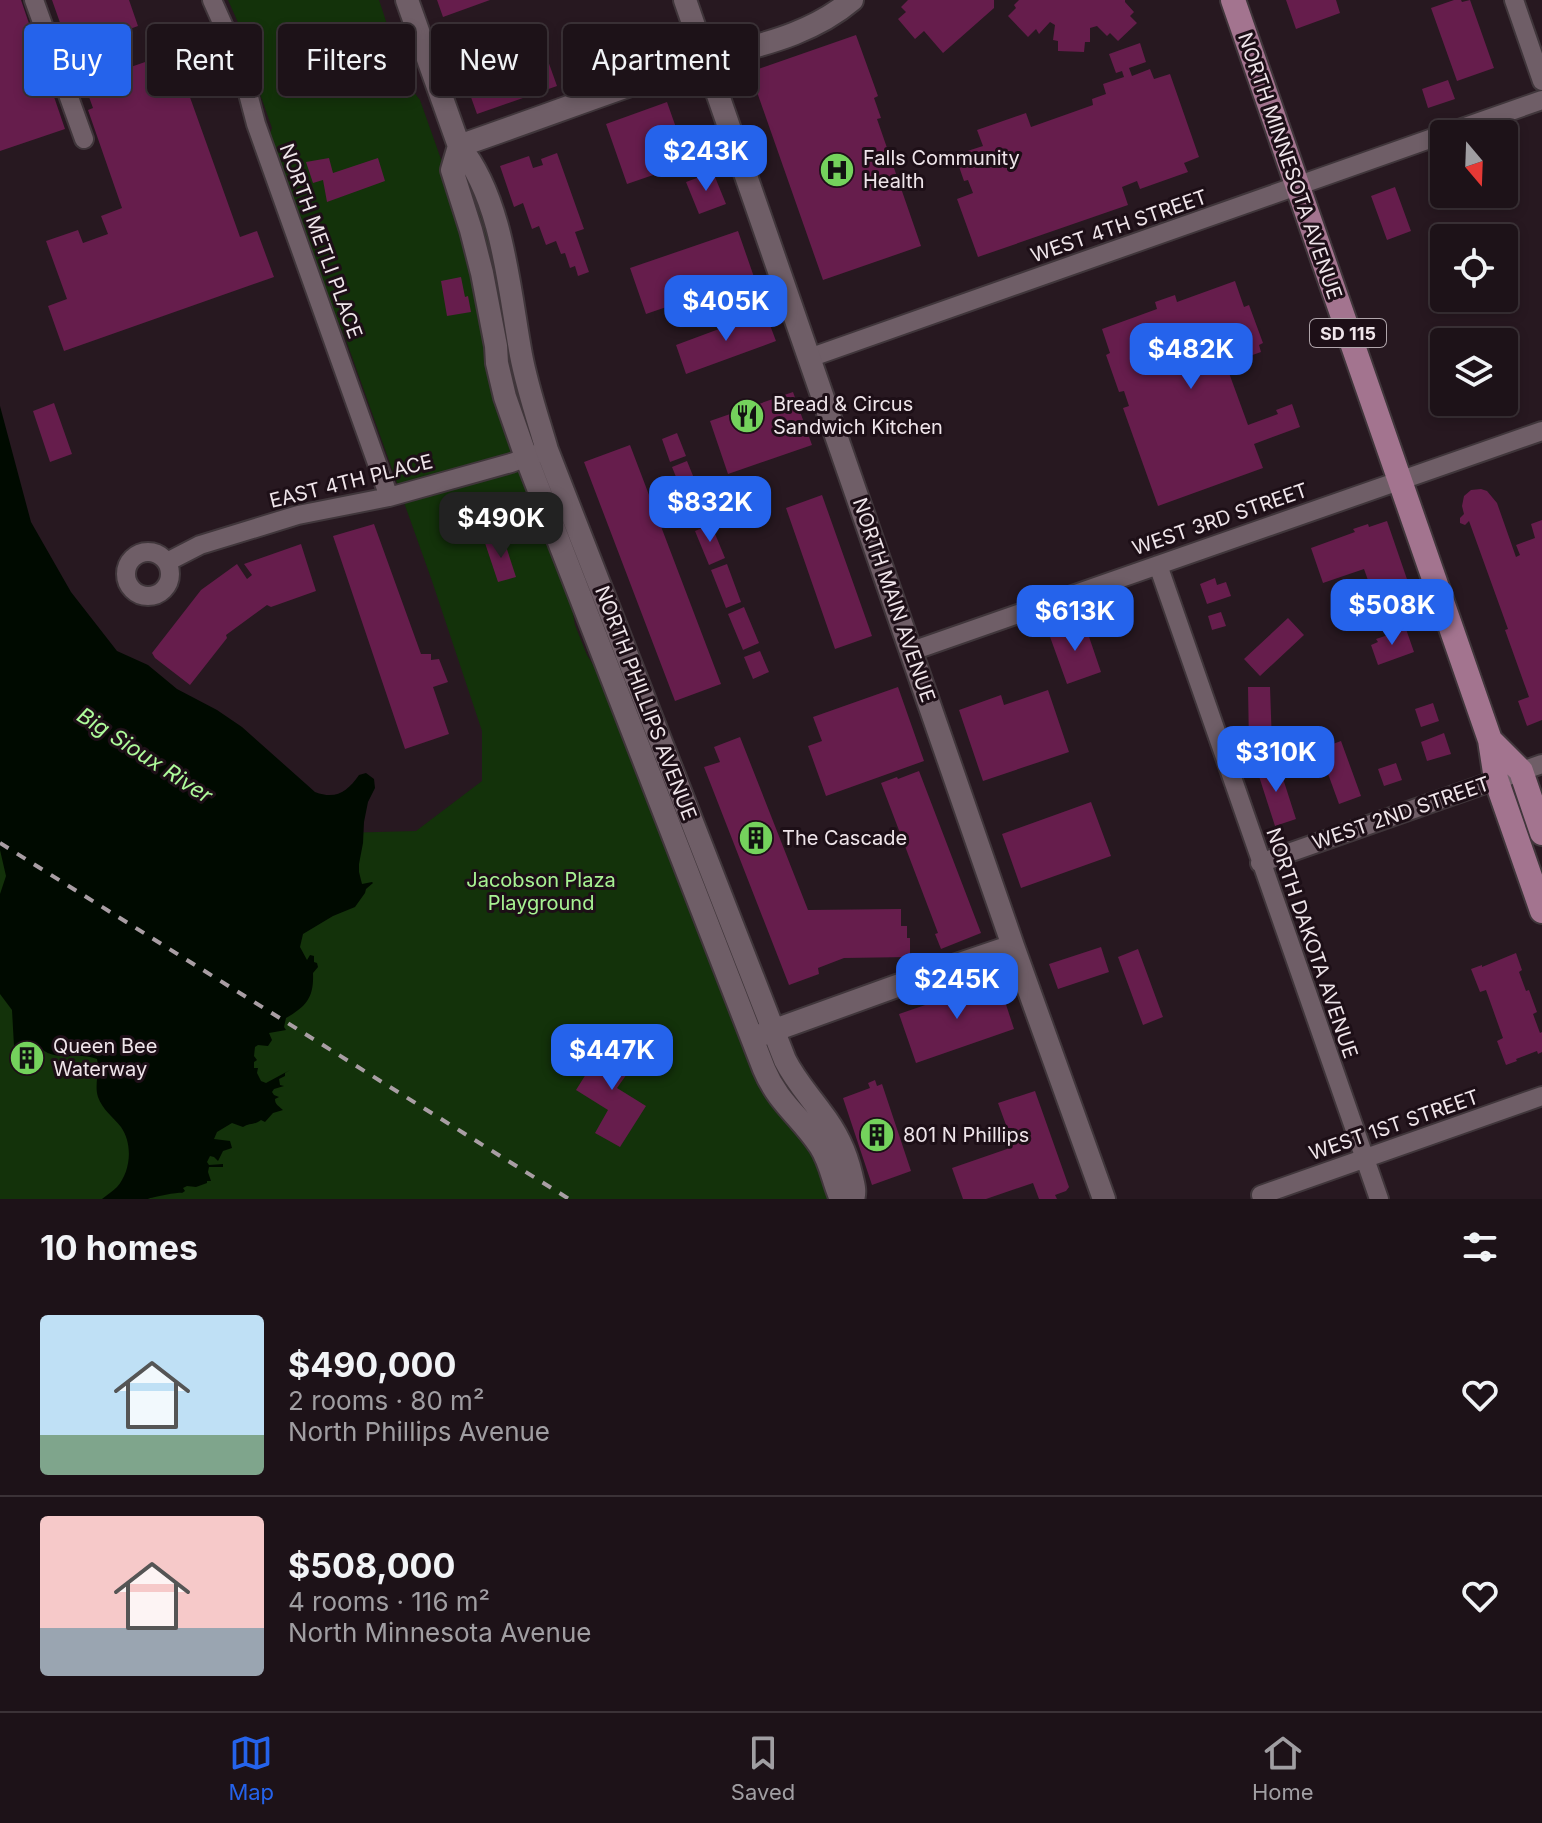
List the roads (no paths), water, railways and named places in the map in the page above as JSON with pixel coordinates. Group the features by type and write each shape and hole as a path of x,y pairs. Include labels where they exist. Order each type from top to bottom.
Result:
{"main road":[{"name":"NORTH MINNESOTA AVENUE","path":"1233,0 1490,740 1496,779 1542,911"},
{"name":"NORTH MINNESOTA AVENUE","path":"1490,740 1531,767 1542,833"}],"street":[{"path":"34,0 84,139"},
{"name":"NORTH METLI PLACE","path":"212,0 240,63 256,124 389,497"},
{"name":"NORTH PHILLIPS AVENUE","path":"407,0 459,146 473,163 495,220 522,360 536,454 763,1035 773,1088 825,1155 841,1199"},
{"name":"NORTH MAIN AVENUE","path":"685,0 693,24"},
{"path":"758,46 807,28 852,0"},
{"path":"1514,0 1542,81"},
{"path":"459,146 603,96"},
{"name":"NORTH MAIN AVENUE","path":"718,96 1013,946 1104,1199"},
{"name":"WEST 4TH STREET","path":"1484,120 1542,100"},
{"name":"WEST 4TH STREET","path":"809,358 1430,139"},
{"name":"WEST 3RD STREET","path":"912,651 1542,431"},
{"name":"EAST 4TH PLACE","path":"167,562 200,545 298,515 389,497 536,454"},
{"name":"NORTH DAKOTA AVENUE","path":"1158,565 1379,1199"},
{"name":"WEST 2ND STREET","path":"1260,863 1531,767"},
{"path":"763,1035 1013,946"},
{"name":"NORTH PHILLIPS AVENUE","path":"763,1035 821,1111 841,1145 851,1172 853,1199"},
{"name":"WEST 1ST STREET","path":"1261,1195 1542,1096"}],"water":[{"name":"Big Sioux River","path":"0,406 31,522 71,592 117,651 148,665 177,689 242,727 315,792 335,795 350,786 359,775 366,773 374,779 375,788 368,802 359,864 362,884 373,883 355,907 303,934 300,947 307,960 310,955 314,956 318,967 313,973 310,995 304,1005 286,1018 286,1030 269,1033 272,1040 268,1046 255,1047 257,1060 254,1068 258,1068 261,1081 266,1083 290,1070 279,1079 280,1085 284,1086 272,1092 279,1097 275,1099 276,1103 283,1110 273,1113 265,1122 261,1120 243,1127 232,1123 217,1132 214,1139 230,1141 232,1148 223,1151 218,1161 210,1156 207,1162 209,1165 223,1164 223,1167 209,1167 211,1181 196,1187 187,1186 182,1193 148,1199 102,1199 122,1181 128,1165 129,1149 121,1127 98,1097 97,1059 58,1056 38,1045 14,1046 12,1010 0,994 0,894 6,876 0,850"}],"railway":[{"path":"0,843 569,1199"}],"place":[{"name":"Falls Community Health","path":"837,170"},
{"name":"Bread & Circus Sandwich Kitchen","path":"747,416"},
{"name":"The Cascade","path":"756,838"},
{"name":"Queen Bee Waterway","path":"27,1058"},
{"name":"801 N Phillips","path":"877,1135"}],"park label":[{"name":"Jacobson Plaza Playground","path":"541,892"}]}
